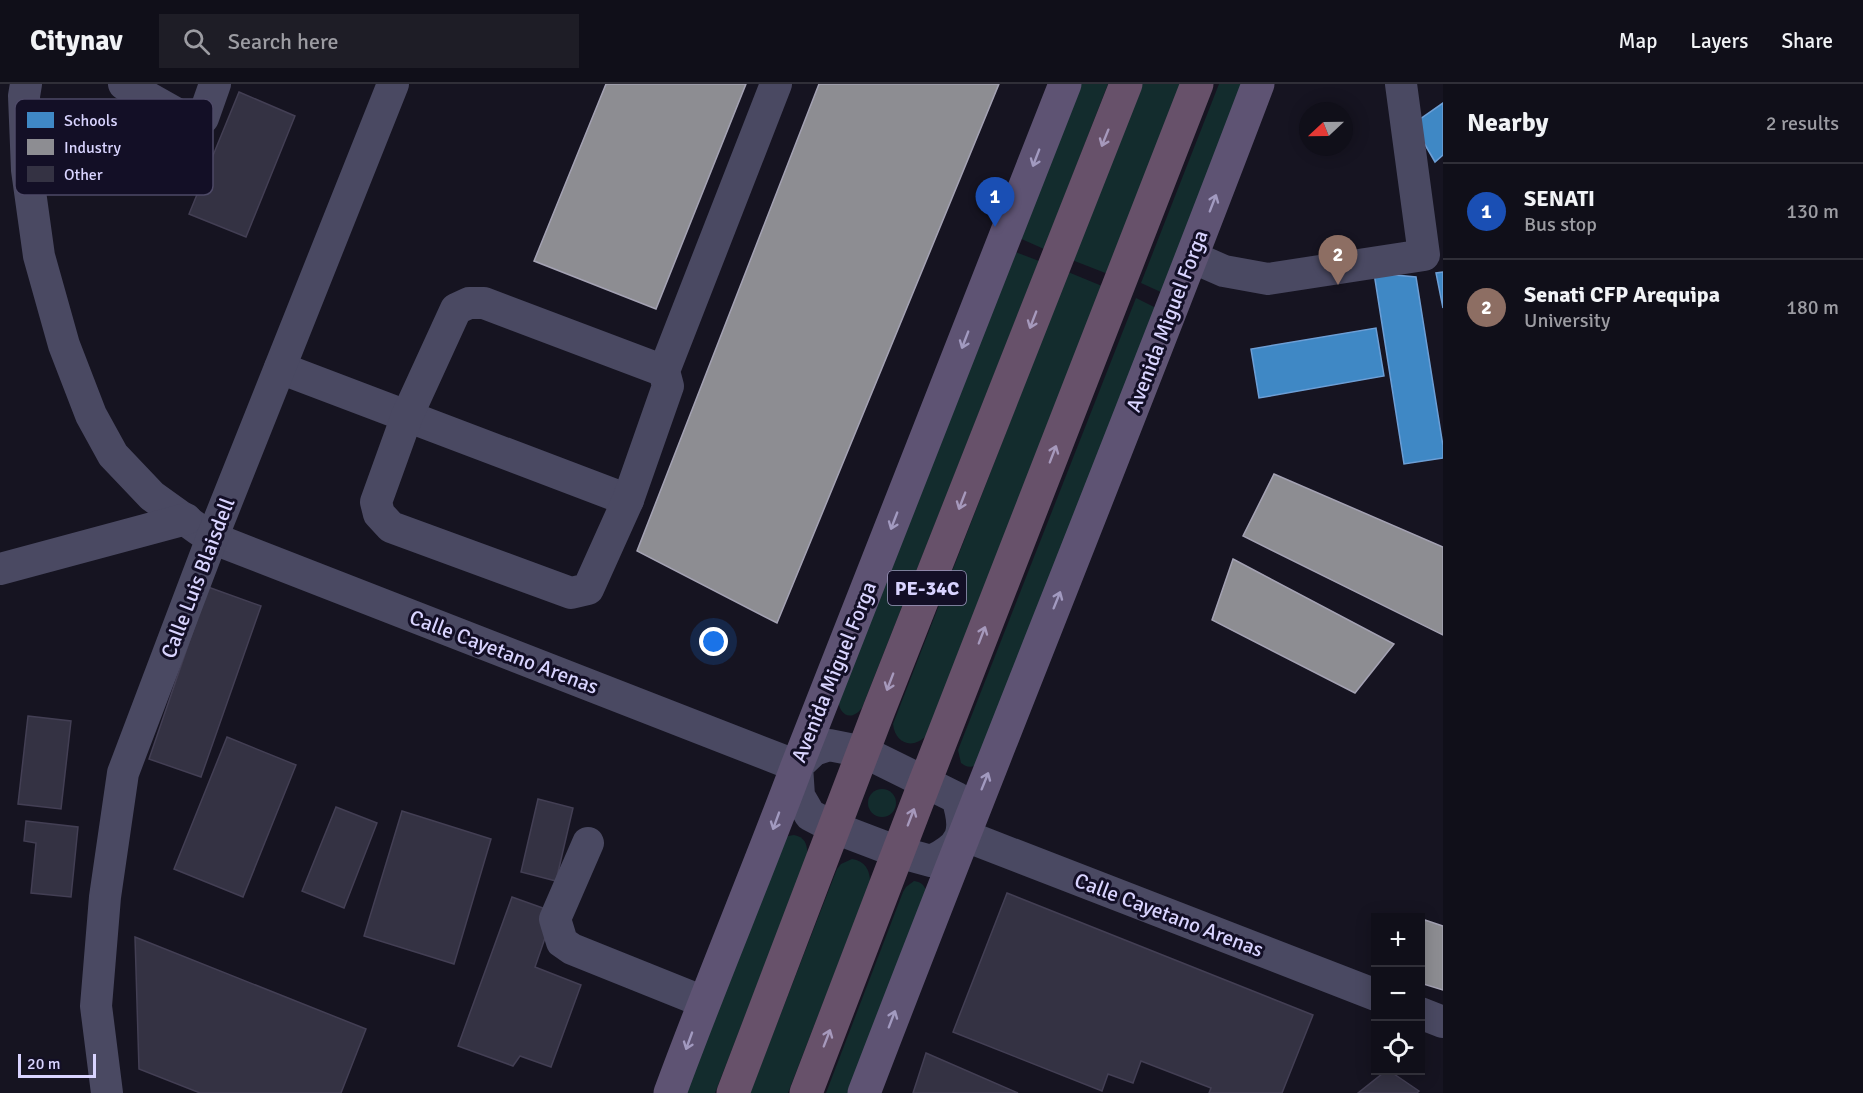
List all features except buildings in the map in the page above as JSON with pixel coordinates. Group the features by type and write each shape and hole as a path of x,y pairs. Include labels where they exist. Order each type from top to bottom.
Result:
{"highway":[{"name":"PE-34C","path":"733,1093 1126,84"},
{"name":"PE-34C","path":"806,1093 1197,84"}],"main road":[{"name":"Avenida Miguel Forga","path":"670,1093 1065,84"},
{"name":"Avenida Miguel Forga","path":"864,1093 1258,84"}],"street":[{"name":"Calle Cayetano Arenas","path":"24,99 26,84"},
{"path":"124,84 151,99"},
{"path":"210,99 215,84"},
{"name":"Calle Luis Blaisdell","path":"107,1093 96,1005 105,897 123,773 212,538 393,84"},
{"path":"664,371 484,303 469,303 456,309 407,416 376,502 379,514 390,527 571,593 588,589 628,500 668,386 664,371 776,84"},
{"path":"1192,257 1224,272 1268,279 1424,255 1401,84"},
{"name":"Calle Cayetano Arenas","path":"30,195 39,256 64,345 91,415 113,455 152,496 212,538 797,766"},
{"path":"280,368 628,500"},
{"path":"0,569 186,519"},
{"path":"829,745 864,752 957,798 963,814 963,835 947,853 931,861 898,852 835,828 810,815 799,796 797,766 814,750 829,745"},
{"name":"Calle Cayetano Arenas","path":"963,835 1371,993"},
{"path":"588,843 555,919 562,942 572,949 704,1002"},
{"path":"1425,1015 1443,1022"}],"green space":[{"path":"1078,84 1108,84 1044,249 1017,237"},
{"path":"1142,84 1183,84 1108,274 1072,260"},
{"path":"1219,84 1244,84 1163,293 1141,283"},
{"path":"1013,251 1039,261 862,708 858,713 849,716 842,712 838,697"},
{"path":"1068,272 1102,286 926,736 915,743 905,742 897,736 893,724"},
{"path":"1136,298 1158,309 976,765 966,766 961,763 958,750"},
{"path":"882,789 892,793 896,803 892,813 882,817 872,813 868,803 872,793"},
{"path":"794,835 805,843 807,857 715,1093 684,1093 784,841 788,836"},
{"path":"852,859 866,867 870,882 788,1093 750,1093 837,869 841,864"},
{"path":"914,881 922,884 926,890 851,1093 826,1093 903,892"}],"place":[{"name":"SENATI","path":"995,227"},
{"name":"Senati CFP Arequipa","path":"1338,285"}]}
